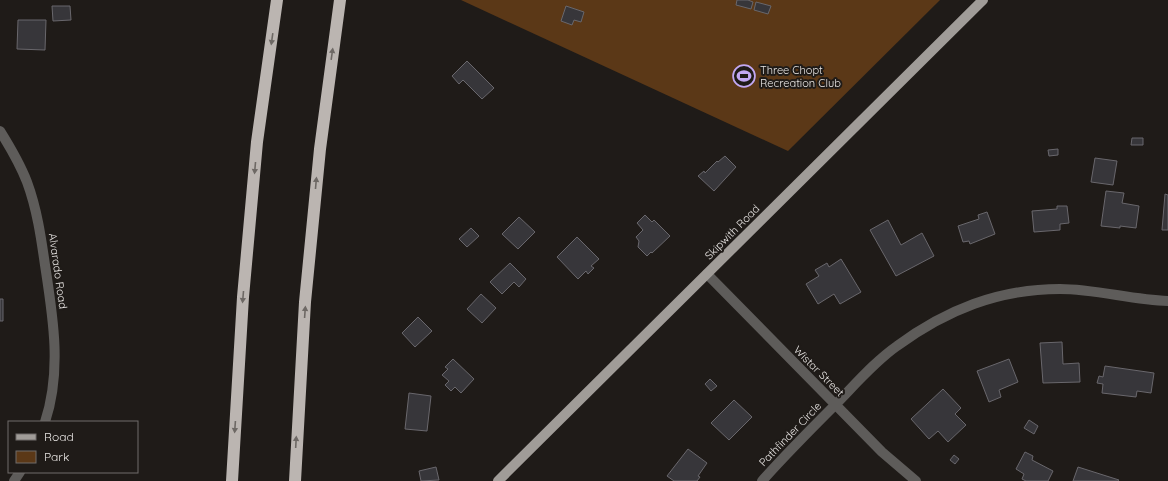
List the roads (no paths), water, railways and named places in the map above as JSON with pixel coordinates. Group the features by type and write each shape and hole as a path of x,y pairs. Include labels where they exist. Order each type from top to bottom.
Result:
{"highway":[{"path":"232,481 243,297 255,166 277,0"},
{"path":"295,481 305,302 320,149 340,0"}],"main road":[{"name":"Skipwith Road","path":"498,481 983,0"}],"street":[{"name":"Alvarado Road","path":"0,131 17,159 27,182 38,219 54,336 55,372 51,403 45,421"},
{"name":"Wistar Street","path":"706,274 882,452 916,481"},
{"name":"Pathfinder Circle","path":"762,481 858,381 896,346 935,320 970,305 998,296 1033,290 1060,289 1093,291 1168,301"}],"place":[{"name":"Three Chopt Recreation Club","path":"744,76"}]}
